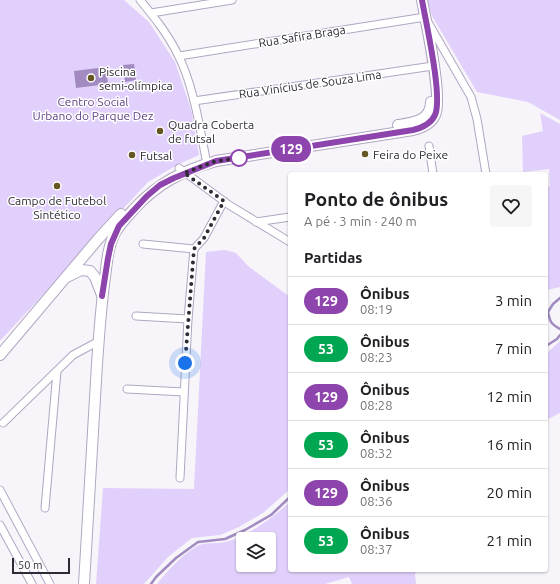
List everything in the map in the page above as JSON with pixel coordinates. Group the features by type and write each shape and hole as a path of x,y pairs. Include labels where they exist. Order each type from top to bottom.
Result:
{"main road":[{"path":"416,0 422,17"},
{"path":"0,355 99,238 144,191 163,177 207,160 410,123 420,121 425,117 431,106 430,67 422,17 422,0"},
{"path":"84,584 98,341 102,296 111,244 119,226 147,196 181,171"},
{"path":"63,279 81,270 90,271 95,277 102,296"}],"street":[{"path":"140,0 166,32 179,56 194,101 207,160"},
{"path":"151,13 232,0"},
{"path":"422,17 471,97 477,119 486,172"},
{"name":"Rua Safira Braga","path":"179,56 422,17"},
{"name":"Rua Vinícius de Souza Lima","path":"194,101 430,67"},
{"path":"429,146 433,172"},
{"path":"181,171 256,222 288,241"},
{"path":"180,478 188,319 194,249 204,238 224,201"},
{"path":"256,222 288,217"},
{"path":"143,244 194,249"},
{"path":"136,316 188,319"},
{"path":"3,423 73,355 98,341"},
{"path":"46,508 57,371"},
{"path":"127,389 184,392"},
{"path":"0,490 50,584"},
{"path":"0,525 32,584"}],"green space":[{"name":"Centro Social Urbano do Parque Dez","path":"0,0 124,0 149,22 175,62 191,109 199,155 177,165 148,182 0,341"},
{"path":"427,0 560,0 560,120 528,102 477,92 432,16"},
{"path":"540,113 560,124 560,287 548,290 549,169 523,172 522,136 543,131"},
{"path":"225,250 236,253 248,266 288,296 288,491 263,513 239,527 220,535 192,538 168,557 144,584 96,584 103,488 194,489 206,252"},
{"path":"560,341 560,413 548,419 548,352"},
{"path":"288,504 288,572 416,572 415,574 416,584 352,584 349,577 325,584 157,584 176,563 197,546 225,542 236,538 236,572 276,572 276,532 250,532 260,526"}],"shaded area":[{"path":"134,64 136,80 125,82 123,65"},
{"name":"Piscina semi-olímpica","path":"106,67 108,84 76,88 74,71"}],"waterway":[{"path":"560,298 553,304 548,312 551,322 560,329"},
{"path":"548,345 557,339 560,335"},
{"path":"151,584 156,577 176,558 198,542 225,539 245,530 271,515 288,499"}],"bus line":[{"name":"129","path":"102,296 108,258 115,233 123,221 160,185 216,161 413,130 432,121 437,108 437,100 422,0"}],"place":[{"name":"Piscina semi-olímpica","path":"91,78"},
{"name":"Quadra Coberta de futsal","path":"160,131"},
{"name":"Feira do Peixe","path":"365,154"},
{"name":"Futsal","path":"132,155"},
{"name":"Campo de Futebol Sintético","path":"57,186"}],"route":[{"path":"185,363 194,249 204,238 224,201 184,173 216,161 239,158"}]}
